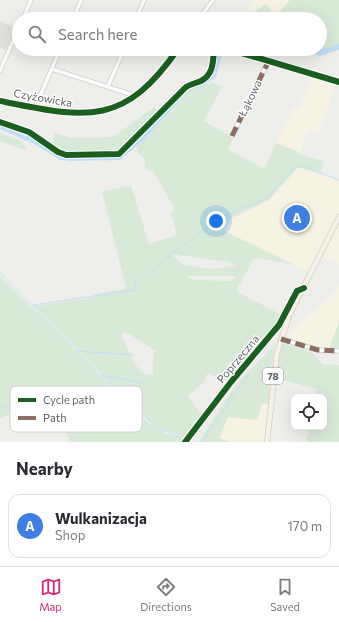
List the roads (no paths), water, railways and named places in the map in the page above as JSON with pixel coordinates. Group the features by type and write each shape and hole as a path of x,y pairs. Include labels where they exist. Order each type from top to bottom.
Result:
{"main road":[{"name":"78","path":"269,441 274,364 281,339 289,316 339,217"}],"street":[{"path":"26,12 31,0"},
{"path":"75,12 80,0"},
{"path":"139,12 144,0"},
{"path":"204,12 213,0"},
{"path":"0,71 12,44"},
{"path":"35,108 57,56"},
{"path":"108,86 121,56"},
{"name":"Czyżowicka","path":"0,101 71,114 90,113 118,106 136,96 160,74 173,56"},
{"path":"254,56 339,82"},
{"name":"Łąkowa","path":"232,136 269,60"},
{"path":"52,69 136,96"},
{"name":"Poprzeczna","path":"185,442 231,382 279,325 297,291 304,288"},
{"path":"281,339 318,350 339,351"}],"water":[{"path":"216,56 221,56 216,77 202,86 188,91 143,141 120,160 61,160 32,143 0,129 0,125 26,136 28,135 51,151 64,157 117,157 130,149 188,88 202,83 211,76"}],"waterway":[{"path":"327,51 339,47"},
{"path":"33,305 134,290 136,283 217,219 267,198 295,166 309,168 339,180"},
{"path":"0,273 112,386"},
{"path":"77,351 133,355"},
{"path":"102,375 143,383"},
{"path":"202,442 248,375"},
{"path":"0,407 10,406"},
{"path":"142,418 156,429 166,431 184,439"}],"railway":[{"path":"193,442 251,365 317,301 339,277"}],"place":[{"name":"Wulkanizacja","path":"297,218"}]}
